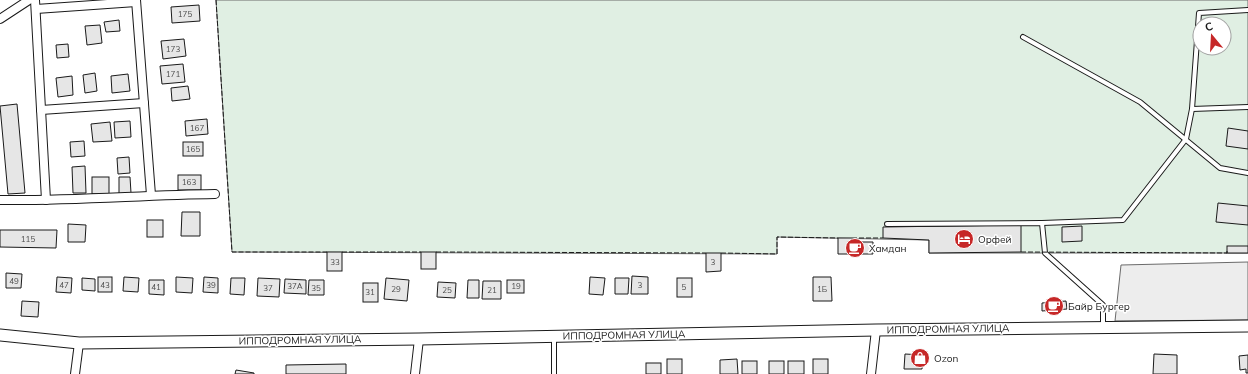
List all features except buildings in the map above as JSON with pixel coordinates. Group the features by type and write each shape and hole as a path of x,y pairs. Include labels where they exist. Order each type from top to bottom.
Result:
{"main road":[{"name":"ИППОДРОМНАЯ УЛИЦА","path":"0,335 79,343 419,339 876,330 1248,326"}],"street":[{"path":"0,19 28,0"},
{"path":"35,0 46,200"},
{"path":"36,9 136,1 151,195"},
{"path":"41,110 144,103"},
{"path":"0,200 46,200 151,195 215,194"},
{"path":"872,374 876,330"},
{"path":"415,374 419,339"},
{"path":"75,374 79,343"}],"lane":[{"path":"887,224 1042,223 1123,220 1186,140 1192,109 1199,13 1248,10"},
{"path":"1023,37 1140,102 1220,168 1248,173"},
{"path":"1192,109 1248,107"},
{"path":"1042,223 1045,253 1103,305 1103,327"},
{"path":"554,336 554,374"}],"green space":[{"path":"216,0 1248,0 1248,253 929,253 929,240 777,237 777,254 232,252"}],"shaded area":[{"path":"1248,262 1248,320 1115,321 1121,265"}],"fence":[{"path":"216,0 232,252 327,252"},
{"path":"721,253 777,254 777,237 838,238"},
{"path":"852,238 883,238"},
{"path":"1021,252 1227,253 1227,251"},
{"path":"342,252 421,252"},
{"path":"436,252 706,253"}],"place":[{"name":"Орфей","path":"964,239"},
{"name":"Хамдан","path":"855,248"},
{"name":"Байр Бургер","path":"1054,306"},
{"name":"Ozon","path":"920,358"}]}
